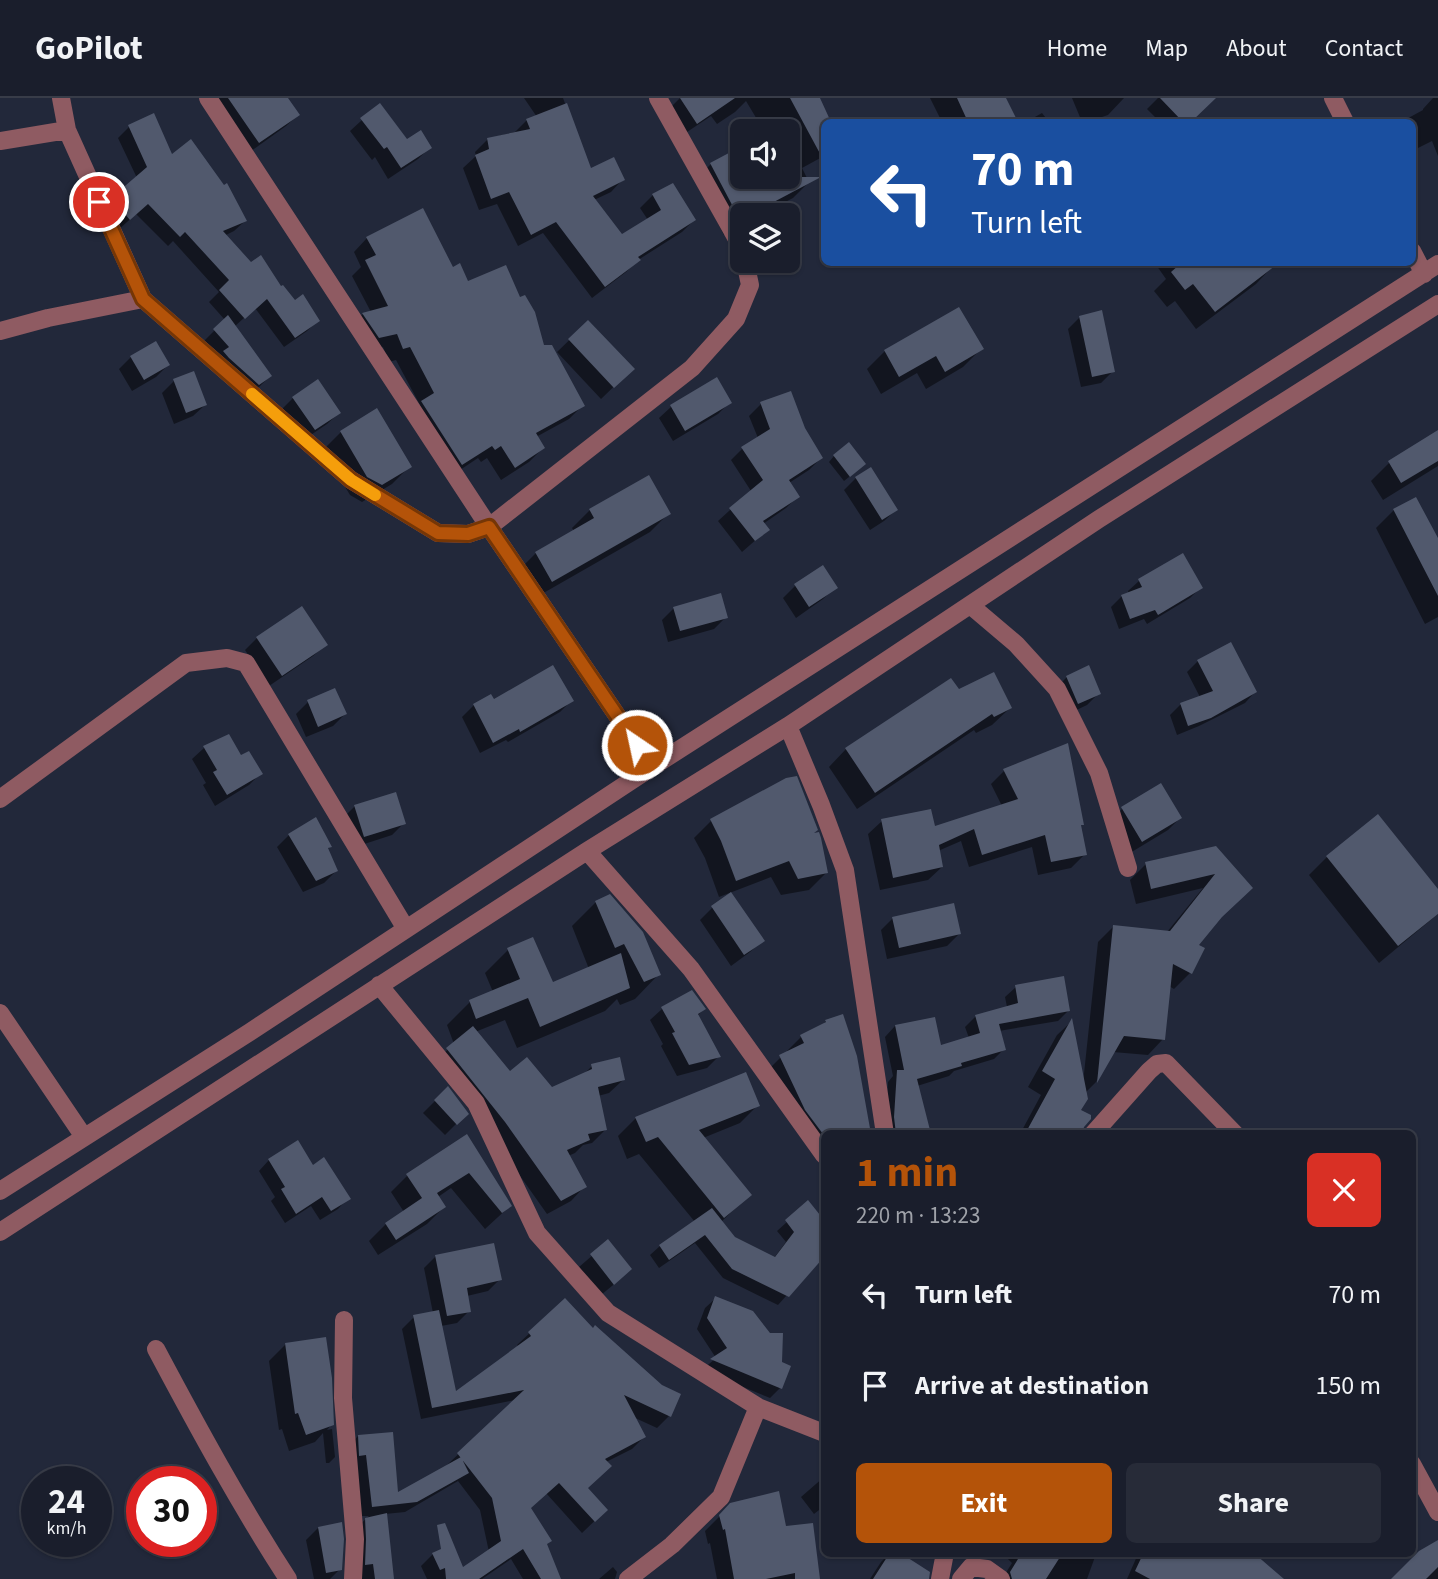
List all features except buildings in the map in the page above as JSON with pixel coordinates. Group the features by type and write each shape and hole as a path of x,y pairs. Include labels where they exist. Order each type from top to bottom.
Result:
{"street":[{"path":"61,98 67,130 143,299 351,480 438,533 468,534 489,527 692,368 736,319 750,285 748,273"},
{"path":"208,98 489,527 652,767"},
{"path":"657,98 730,227"},
{"path":"1333,98 1344,119"},
{"path":"0,141 67,130"},
{"path":"0,1191 250,1032 652,767 1431,269 1416,255"},
{"path":"0,331 48,318 143,299"},
{"path":"0,1232 587,851 788,726 1099,519 1438,304"},
{"path":"971,605 1016,644 1057,689 1099,773 1128,868"},
{"path":"0,799 186,663 227,658 246,663 406,929"},
{"path":"788,726 845,870 884,1130"},
{"path":"587,851 691,969 821,1151"},
{"path":"379,985 476,1103 537,1233 608,1313 758,1407 821,1432"},
{"path":"0,1013 84,1137"},
{"path":"1097,1130 1157,1064 1166,1063 1231,1130"},
{"path":"344,1320 343,1398 355,1539 353,1579"},
{"path":"156,1349 250,1520 288,1579"},
{"path":"628,1579 672,1545 721,1497 758,1407"},
{"path":"1416,1471 1438,1512"},
{"path":"940,1579 943,1557"},
{"path":"945,1557 965,1570 987,1569 1001,1579"}],"slow traffic":[{"path":"252,394 351,480 375,495"}],"route":[{"path":"99,202 143,299 351,480 438,533 468,534 489,527 637,745"}]}
